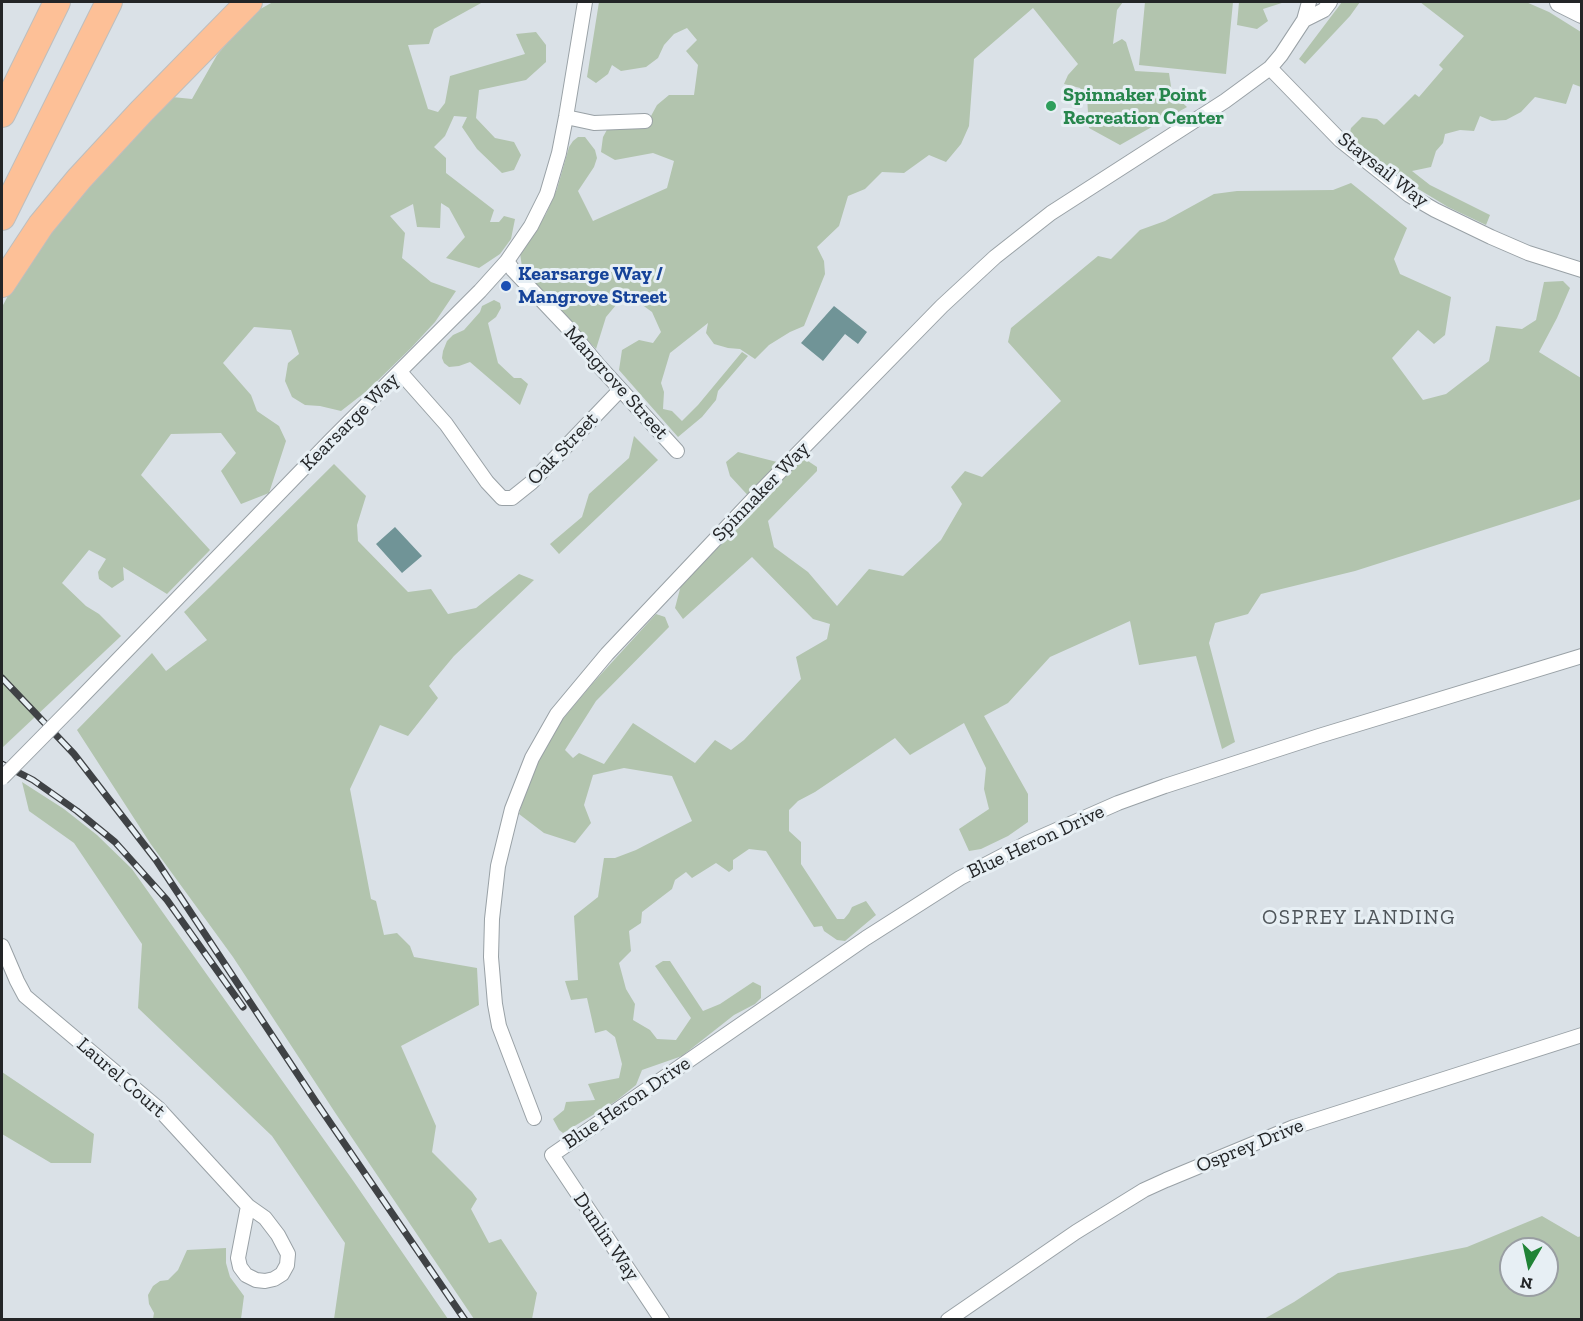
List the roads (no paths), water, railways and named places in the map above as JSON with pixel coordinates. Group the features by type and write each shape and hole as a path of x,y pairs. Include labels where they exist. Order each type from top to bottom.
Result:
{"highway":[{"path":"2,114 57,2"},
{"path":"2,217 109,2"},
{"path":"2,284 40,225 79,179 249,2"}],"main road":[{"path":"1560,2 1581,13"}],"street":[{"name":"Kearsarge Way","path":"2,778 507,261 531,226 547,194 566,117 585,2"},
{"name":"Spinnaker Way","path":"534,1118 499,1026 491,957 492,919 498,866 512,809 531,758 557,714 607,654 915,332 987,264 1051,213 1225,101 1270,68 1304,20 1309,2"},
{"name":"Spinnaker Way","path":"1304,20 1324,10 1330,2"},
{"name":"Staysail Way","path":"1270,68 1340,140 1409,195 1491,237 1528,253 1581,270"},
{"path":"566,117 594,123 645,120"},
{"name":"Mangrove Street","path":"507,261 620,390 677,451"},
{"name":"Oak Street","path":"400,372 446,424 487,482 502,498 512,498 520,493 547,461 620,390"},
{"name":"Blue Heron Drive","path":"552,1155 866,938 960,878 1027,843 1118,803 1165,786 1581,656"},
{"name":"Laurel Court","path":"2,946 16,981 25,996 158,1108 248,1206 266,1218 285,1245 288,1254 287,1264 282,1274 274,1279 256,1280 246,1275 240,1267 238,1258 248,1206"},
{"name":"Osprey Drive","path":"948,1320 1076,1232 1144,1190 1166,1180 1294,1127 1581,1035"},
{"name":"Dunlin Way","path":"552,1155 662,1320"}],"water":[{"path":"834,306 867,332 858,344 845,334 823,361 801,343"},
{"path":"395,527 422,556 402,573 376,544"}],"railway":[{"path":"2,678 74,754 156,860 316,1102 465,1320"},
{"path":"2,764 33,780 77,811 115,842 167,900 243,1007"}],"place":[{"name":"Spinnaker Point Recreation Center","path":"1051,106"},
{"name":"Kearsarge Way / Mangrove Street","path":"506,286"}],"district":[{"name":"OSPREY LANDING","path":"1359,918"}]}
